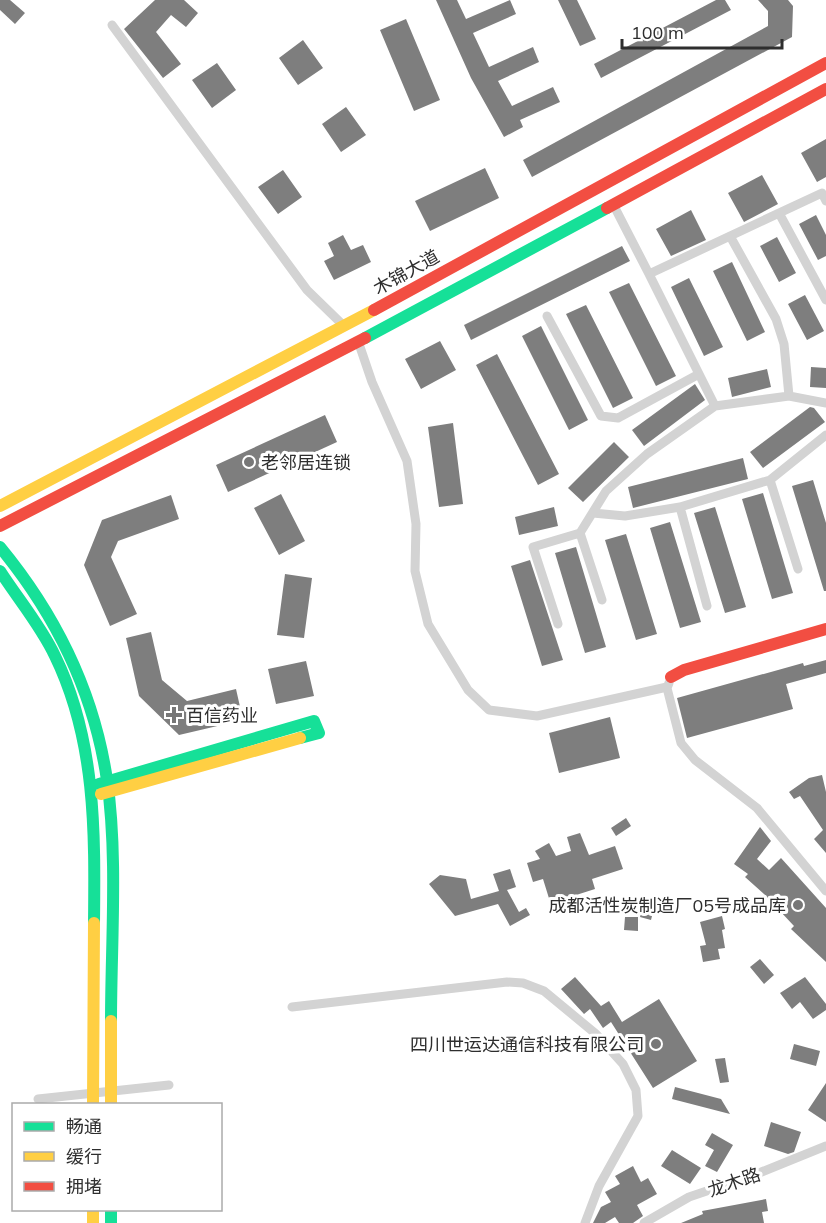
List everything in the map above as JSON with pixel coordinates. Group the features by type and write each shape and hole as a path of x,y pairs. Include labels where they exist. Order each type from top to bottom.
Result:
{"street":[{"path":"112,25 307,290 344,326"},
{"name":"木锦大道","path":"0,506 344,326 826,63"},
{"path":"0,526 614,206 826,89"},
{"path":"649,274 779,213 825,195"},
{"path":"614,206 715,406"},
{"path":"779,213 826,300"},
{"path":"730,236 776,319 784,344 789,396"},
{"path":"547,316 601,416 618,418 699,374"},
{"path":"358,341 372,382 407,461 416,524 415,571 428,624 468,690 489,710 537,716 669,682 684,670 826,629"},
{"path":"558,624 533,547 580,533 606,491 614,483 648,454 715,406 789,396 826,403"},
{"path":"593,513 625,516 680,507 770,480 826,435"},
{"path":"770,480 798,568"},
{"path":"680,507 707,606"},
{"path":"580,533 602,600"},
{"path":"0,548 15,564 68,648 85,689 103,753 111,817 111,1103"},
{"path":"0,571 55,655 72,700 91,792 95,830 93,1099"},
{"path":"669,682 681,742 695,760 757,808 826,891"},
{"path":"91,792 314,721 318,733 107,787"},
{"path":"292,1007 507,982 523,983 544,992 596,1034 623,1064 636,1090 638,1116 599,1186 585,1223"},
{"path":"38,1099 93,1099 111,1091 169,1085"},
{"name":"龙木路","path":"644,1223 689,1197 764,1172 826,1146"}],"building":[{"path":"0,0 10,0 25,13 15,24 0,10"},
{"path":"155,0 184,0 198,13 186,27 171,15 156,32 181,64 163,78 124,29"},
{"path":"436,0 457,0 466,19 510,0 516,14 473,33 489,67 533,47 539,62 498,81 512,106 553,87 560,102 520,120 523,127 504,137 471,78"},
{"path":"558,0 577,0 596,39 580,46"},
{"path":"716,0 725,0 731,10 601,78 594,64"},
{"path":"758,0 788,0 793,6 792,37 532,177 523,160 768,26 768,11"},
{"path":"406,19 440,100 414,111 380,30"},
{"path":"303,40 323,68 298,85 279,58"},
{"path":"217,63 236,90 212,108 192,80"},
{"path":"346,107 366,135 341,152 322,124"},
{"path":"826,139 826,177 817,182 801,153"},
{"path":"485,168 499,198 430,231 415,201"},
{"path":"283,170 302,197 278,214 258,187"},
{"path":"762,175 778,204 744,222 728,193"},
{"path":"691,210 706,240 671,256 656,229"},
{"path":"816,215 826,235 826,256 818,260 799,224"},
{"path":"343,235 351,250 363,245 371,262 334,280 324,261 334,256 328,243"},
{"path":"777,237 796,273 779,282 760,246"},
{"path":"622,246 630,261 471,340 464,325"},
{"path":"732,262 765,332 747,341 713,271"},
{"path":"689,278 723,347 704,356 671,287"},
{"path":"629,283 676,376 656,386 609,292"},
{"path":"805,295 824,331 807,340 788,304"},
{"path":"586,305 633,398 613,408 566,314"},
{"path":"541,326 588,420 569,430 522,336"},
{"path":"440,341 456,370 421,389 405,359"},
{"path":"497,354 559,474 538,485 476,365"},
{"path":"811,367 826,368 826,388 810,387"},
{"path":"767,369 771,387 732,397 728,378"},
{"path":"695,384 705,400 644,446 632,430"},
{"path":"810,407 814,408 825,422 763,468 750,452"},
{"path":"325,415 337,442 228,492 216,465"},
{"path":"453,423 463,504 439,507 428,427"},
{"path":"614,442 629,457 583,502 568,488"},
{"path":"743,458 748,479 633,508 628,487"},
{"path":"813,480 826,523 826,591 824,591 792,486"},
{"path":"763,493 793,593 772,599 742,499"},
{"path":"281,494 305,541 279,555 254,508"},
{"path":"171,495 179,519 118,541 111,557 137,614 110,626 84,565 102,520"},
{"path":"554,507 558,526 519,535 515,517"},
{"path":"715,507 746,607 725,613 694,513"},
{"path":"670,522 701,622 680,628 650,528"},
{"path":"626,534 657,634 636,640 605,540"},
{"path":"576,547 606,647 585,653 555,553"},
{"path":"530,560 563,660 542,666 511,566"},
{"path":"285,574 312,578 304,638 277,635"},
{"path":"151,632 162,680 187,701 236,689 243,720 179,735 139,696 126,638"},
{"path":"826,660 826,673 786,684 793,709 687,738 677,698 803,663 804,666"},
{"path":"306,661 314,696 276,704 268,669"},
{"path":"610,717 620,758 559,773 549,733"},
{"path":"822,775 826,792 826,853 814,839 823,830 800,796 794,799 789,792 809,778"},
{"path":"626,818 631,826 616,836 611,828"},
{"path":"760,827 771,841 757,859 769,870 781,858 826,908 826,962 791,929 794,926 745,877 748,874 734,864"},
{"path":"580,833 589,855 615,846 623,869 592,879 595,889 573,896 574,901 552,908 543,879 533,882 527,863 540,859 535,851 549,843 556,856 571,851 567,837"},
{"path":"510,869 516,887 507,890 519,912 526,908 530,915 510,926 498,904 455,916 429,884 440,875 466,879 471,899 499,891 493,874"},
{"path":"646,897 656,900 651,920 640,917"},
{"path":"722,916 725,948 718,949 720,959 703,962 700,946 706,945 700,922"},
{"path":"625,917 638,917 638,931 624,930"},
{"path":"760,959 774,975 764,984 750,967"},
{"name":"四川世运达通信科技有限公司","path":"575,977 601,1006 609,1001 622,1022 659,999 697,1061 653,1088 611,1022 603,1028 590,1009 584,1014 561,989"},
{"path":"805,977 826,1004 826,1010 813,1019 800,1002 792,1009 780,993"},
{"path":"794,1044 820,1051 816,1066 790,1059"},
{"path":"725,1058 729,1082 720,1083 715,1059"},
{"path":"826,1083 826,1122 808,1110"},
{"path":"675,1087 721,1099 730,1114 672,1099"},
{"path":"771,1122 801,1132 794,1152 788,1154 764,1146"},
{"path":"712,1133 733,1145 717,1172 705,1166 714,1150 705,1145"},
{"path":"672,1150 701,1168 690,1184 661,1166"},
{"path":"633,1166 641,1182 648,1178 657,1194 637,1205 643,1216 633,1223 619,1223 615,1217 605,1223 593,1223 601,1207 611,1202 605,1192 620,1184 615,1176"},
{"path":"766,1199 768,1211 762,1212 764,1223 681,1223 703,1214 702,1211"}],"traffic: fast":[{"path":"365,338 607,208"},
{"path":"0,547 39,600 70,656 93,716 101,748 107,780 112,839 111,1021"},
{"path":"0,571 36,623 55,656 79,720 86,753 93,821 94,923"},
{"path":"99,784 314,721 319,733 300,738"},
{"path":"111,1211 111,1223"}],"traffic: slow":[{"path":"0,506 374,310"},
{"path":"101,794 300,738"},
{"path":"93,1103 94,923"},
{"path":"111,1021 111,1103"},
{"path":"93,1211 93,1223"}],"traffic: jam":[{"path":"374,310 826,63"},
{"path":"607,208 826,89"},
{"path":"0,526 365,338"},
{"path":"671,677 684,670 826,629"}],"place":[{"name":"老邻居连锁","path":"249,462"},
{"name":"百信药业","path":"174,715"},
{"name":"成都活性炭制造厂05号成品库","path":"798,905"},
{"name":"四川世运达通信科技有限公司","path":"656,1044"}]}
